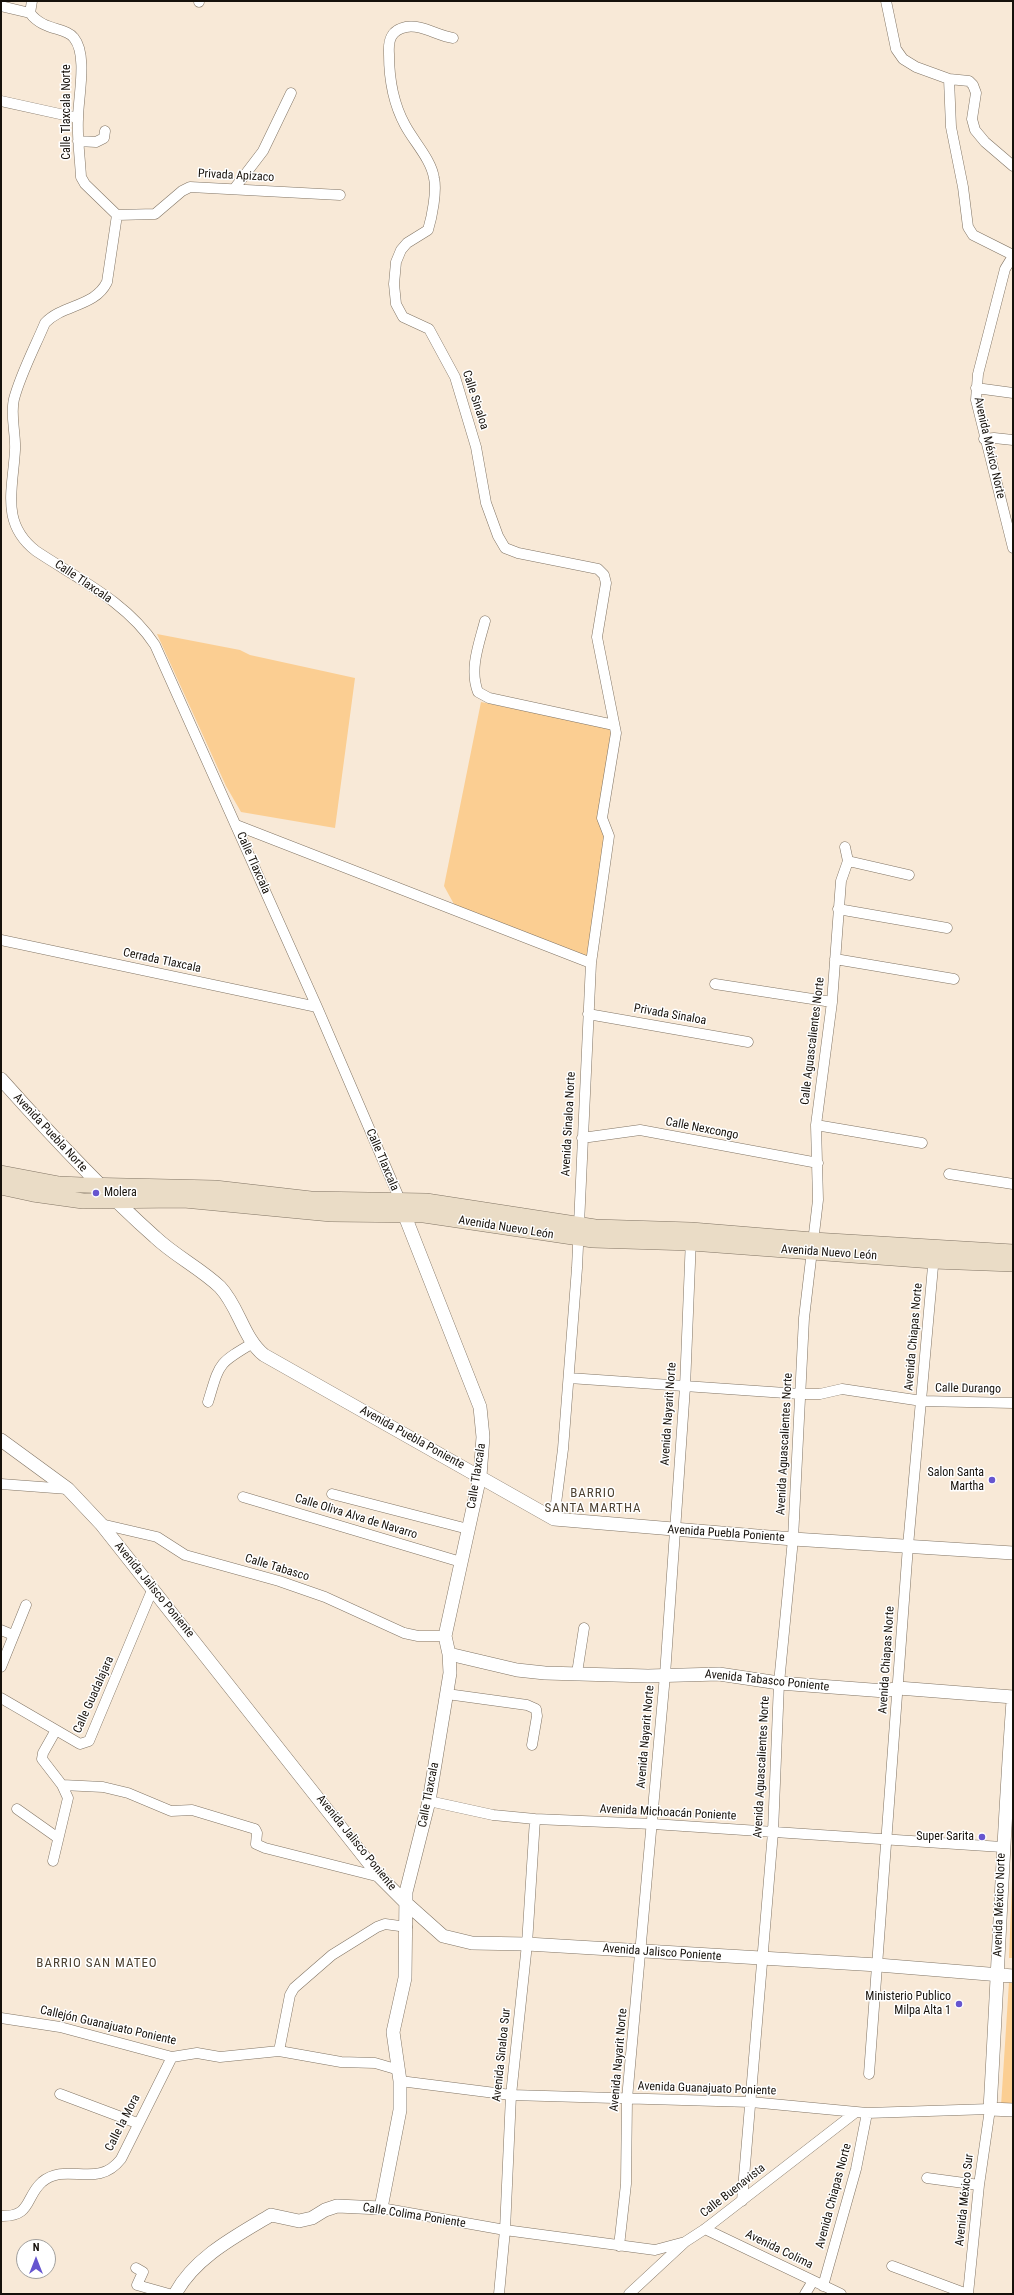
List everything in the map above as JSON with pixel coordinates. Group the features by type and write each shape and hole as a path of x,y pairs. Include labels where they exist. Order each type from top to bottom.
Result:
{"main road":[{"name":"Avenida Nuevo León","path":"1,1173 59,1184 215,1188 401,1207"},
{"name":"Avenida Nuevo León","path":"1,1187 59,1198 115,1201 184,1200 331,1214 401,1207 426,1201 578,1232 691,1236 934,1255 1013,1264"},
{"name":"Avenida Nuevo León","path":"934,1255 1013,1252"}],"street":[{"path":"1,6 30,13 32,1"},
{"path":"886,1 896,49 903,59 916,67 949,79 968,81 973,85 976,93 972,119 975,130 995,152 1013,166"},
{"name":"Calle Tlaxcala Norte","path":"30,13 42,25 73,36 78,43 81,68 78,118 81,176 85,184 117,215"},
{"name":"Calle Sinaloa","path":"453,38 408,26 399,28 392,34 388,43 390,81 398,107 404,124 428,162 434,179 432,218 428,230 407,243 401,250 396,262 394,284 396,304 403,317 429,329 456,377 476,447 486,503 498,536 505,548 518,553 598,569 604,574 606,583 596,637 615,729"},
{"path":"949,79 951,127 963,187 968,227 973,235 1013,256"},
{"path":"234,189 263,151 291,93"},
{"path":"1,101 78,118"},
{"path":"78,141 100,141 104,138 105,131"},
{"name":"Privada Apizaco","path":"117,215 155,214 182,191 190,187 340,195"},
{"path":"6,504 15,451 13,411 19,385 45,323 52,316 93,298 102,292 107,282 117,215"},
{"name":"Avenida México Norte","path":"1013,256 1005,269 978,374 976,388 976,400 984,439 1013,548"},
{"path":"976,388 1013,393"},
{"path":"984,439 994,438 1013,440"},
{"name":"Calle Tlaxcala","path":"6,504 17,533 23,541 129,613 144,628 155,645 317,1007 401,1207 480,1407 483,1437 480,1476 445,1636 449,1654 450,1673 447,1694 429,1801 407,1884 405,1978 393,2032 400,2075 400,2110 380,2208"},
{"path":"485,621 474,666 474,682 478,692 489,698 615,729"},
{"name":"Avenida Sinaloa Norte","path":"554,1519 569,1378 578,1232 591,963 609,843 609,836 602,818 615,729"},
{"path":"236,825 591,963"},
{"path":"845,847 848,861 909,875"},
{"name":"Calle Aguascalientes Norte","path":"813,1246 818,1200 816,1125 832,1002 841,881 848,861"},
{"path":"838,909 947,928"},
{"name":"Cerrada Tlaxcala","path":"1,940 317,1007"},
{"path":"835,959 954,979"},
{"path":"715,984 832,1002"},
{"name":"Privada Sinaloa","path":"588,1014 748,1042"},
{"name":"Avenida Puebla Norte","path":"1,1079 100,1186"},
{"path":"816,1125 922,1143"},
{"name":"Calle Nexcongo","path":"582,1138 640,1130 818,1163"},
{"path":"949,1174 1013,1184"},
{"name":"Avenida Puebla Poniente","path":"100,1186 168,1250 211,1279 221,1289 253,1343 264,1355 554,1519 793,1539 1013,1553"},
{"name":"Avenida Nayarit Norte","path":"619,2246 626,2184 627,2099 653,1824 654,1782 666,1675 674,1530 685,1387 691,1236"},
{"name":"Avenida Aguascalientes Norte","path":"742,2201 761,1960 773,1832 779,1683 793,1539 804,1318 813,1246"},
{"name":"Avenida Chiapas Norte","path":"869,2074 888,1838 908,1546 934,1255"},
{"path":"208,1402 218,1368 224,1359 253,1343"},
{"name":"Calle Durango","path":"569,1378 800,1394 820,1394 842,1389 922,1401 1013,1403"},
{"name":"Avenida Jalisco Poniente","path":"1,1440 68,1489 102,1524 380,1877 406,1903 444,1936 472,1943 527,1944 761,1960 878,1965 1013,1976"},
{"path":"1,1484 68,1489"},
{"path":"332,1494 468,1529"},
{"name":"Calle Oliva Alva de Navarro","path":"243,1497 461,1562"},
{"name":"Calle Tabasco","path":"102,1524 157,1537 185,1555 279,1581 325,1597 404,1634 418,1636 445,1636"},
{"name":"Calle Guadalajara","path":"1,1698 80,1744 85,1744 89,1741 153,1588"},
{"path":"1,1667 26,1605"},
{"path":"577,1673 584,1628"},
{"path":"1,1630 13,1635"},
{"name":"Avenida Tabasco Poniente","path":"449,1654 517,1670 545,1673 648,1676 719,1674 779,1683 885,1691 898,1688 1013,1697"},
{"path":"447,1694 527,1705 536,1709 537,1716 532,1744"},
{"name":"Avenida México Norte","path":"990,2109 998,1975 1008,1847 1013,1701"},
{"path":"53,1861 68,1798 62,1785 42,1759 43,1753 56,1730"},
{"path":"62,1785 103,1788 128,1794 171,1811 192,1810 255,1829 257,1833 256,1844 265,1848 380,1877"},
{"name":"Avenida Michoacán Poniente","path":"429,1801 493,1815 535,1819 653,1824 888,1838 1008,1847"},
{"path":"18,1809 58,1838"},
{"name":"Avenida Sinaloa Sur","path":"499,2294 505,2230 511,2095 527,1944 535,1819"},
{"path":"279,2051 290,1995 294,1988 332,1955 377,1927 385,1924 407,1928"},
{"name":"Callejón Guanajuato Poniente","path":"1,2018 60,2027 172,2057 197,2053 220,2057 279,2051 341,2062 375,2063 400,2075"},
{"name":"Calle la Mora","path":"1,2216 18,2214 27,2206 41,2182 49,2177 58,2174 104,2173 114,2167 121,2159 137,2123 172,2057"},
{"name":"Avenida Guanajuato Poniente","path":"400,2075 511,2095 751,2102 867,2113 990,2109"},
{"path":"60,2094 137,2123"},
{"path":"990,2109 1013,2110"},
{"name":"Avenida México Sur","path":"967,2294 979,2185 990,2109"},
{"name":"Calle Buenavista","path":"629,2294 685,2242 742,2201 856,2112"},
{"name":"Avenida Chiapas Norte","path":"823,2286 856,2169 867,2113"},
{"path":"927,2178 979,2185"},
{"name":"Calle Colima Poniente","path":"175,2294 183,2279 194,2266 271,2215 299,2221 312,2218 325,2210 337,2206 380,2208 505,2230 655,2250 685,2242"},
{"name":"Avenida Colima","path":"705,2229 841,2294"},
{"path":"892,2266 967,2294"},
{"path":"136,2268 143,2272 137,2285 169,2294"},
{"path":"805,2294 813,2281"}],"shaded area":[{"path":"157,634 240,650 250,655 355,678 335,828 241,812 226,786"},
{"path":"481,702 613,729 606,829 587,957 455,906 444,886"},
{"path":"1013,1855 1013,1958 1009,1958"},
{"path":"1009,1982 1013,1982 1013,2107 1001,2106"}],"place":[{"name":"Molera","path":"96,1193"},
{"name":"Salon Santa Martha","path":"992,1480"},
{"name":"Super Sarita","path":"982,1837"},
{"name":"Ministerio Publico Milpa Alta 1","path":"959,2004"}],"district":[{"name":"BARRIO SANTA MARTHA","path":"593,1502"},
{"name":"BARRIO SAN MATEO","path":"97,1964"}]}
